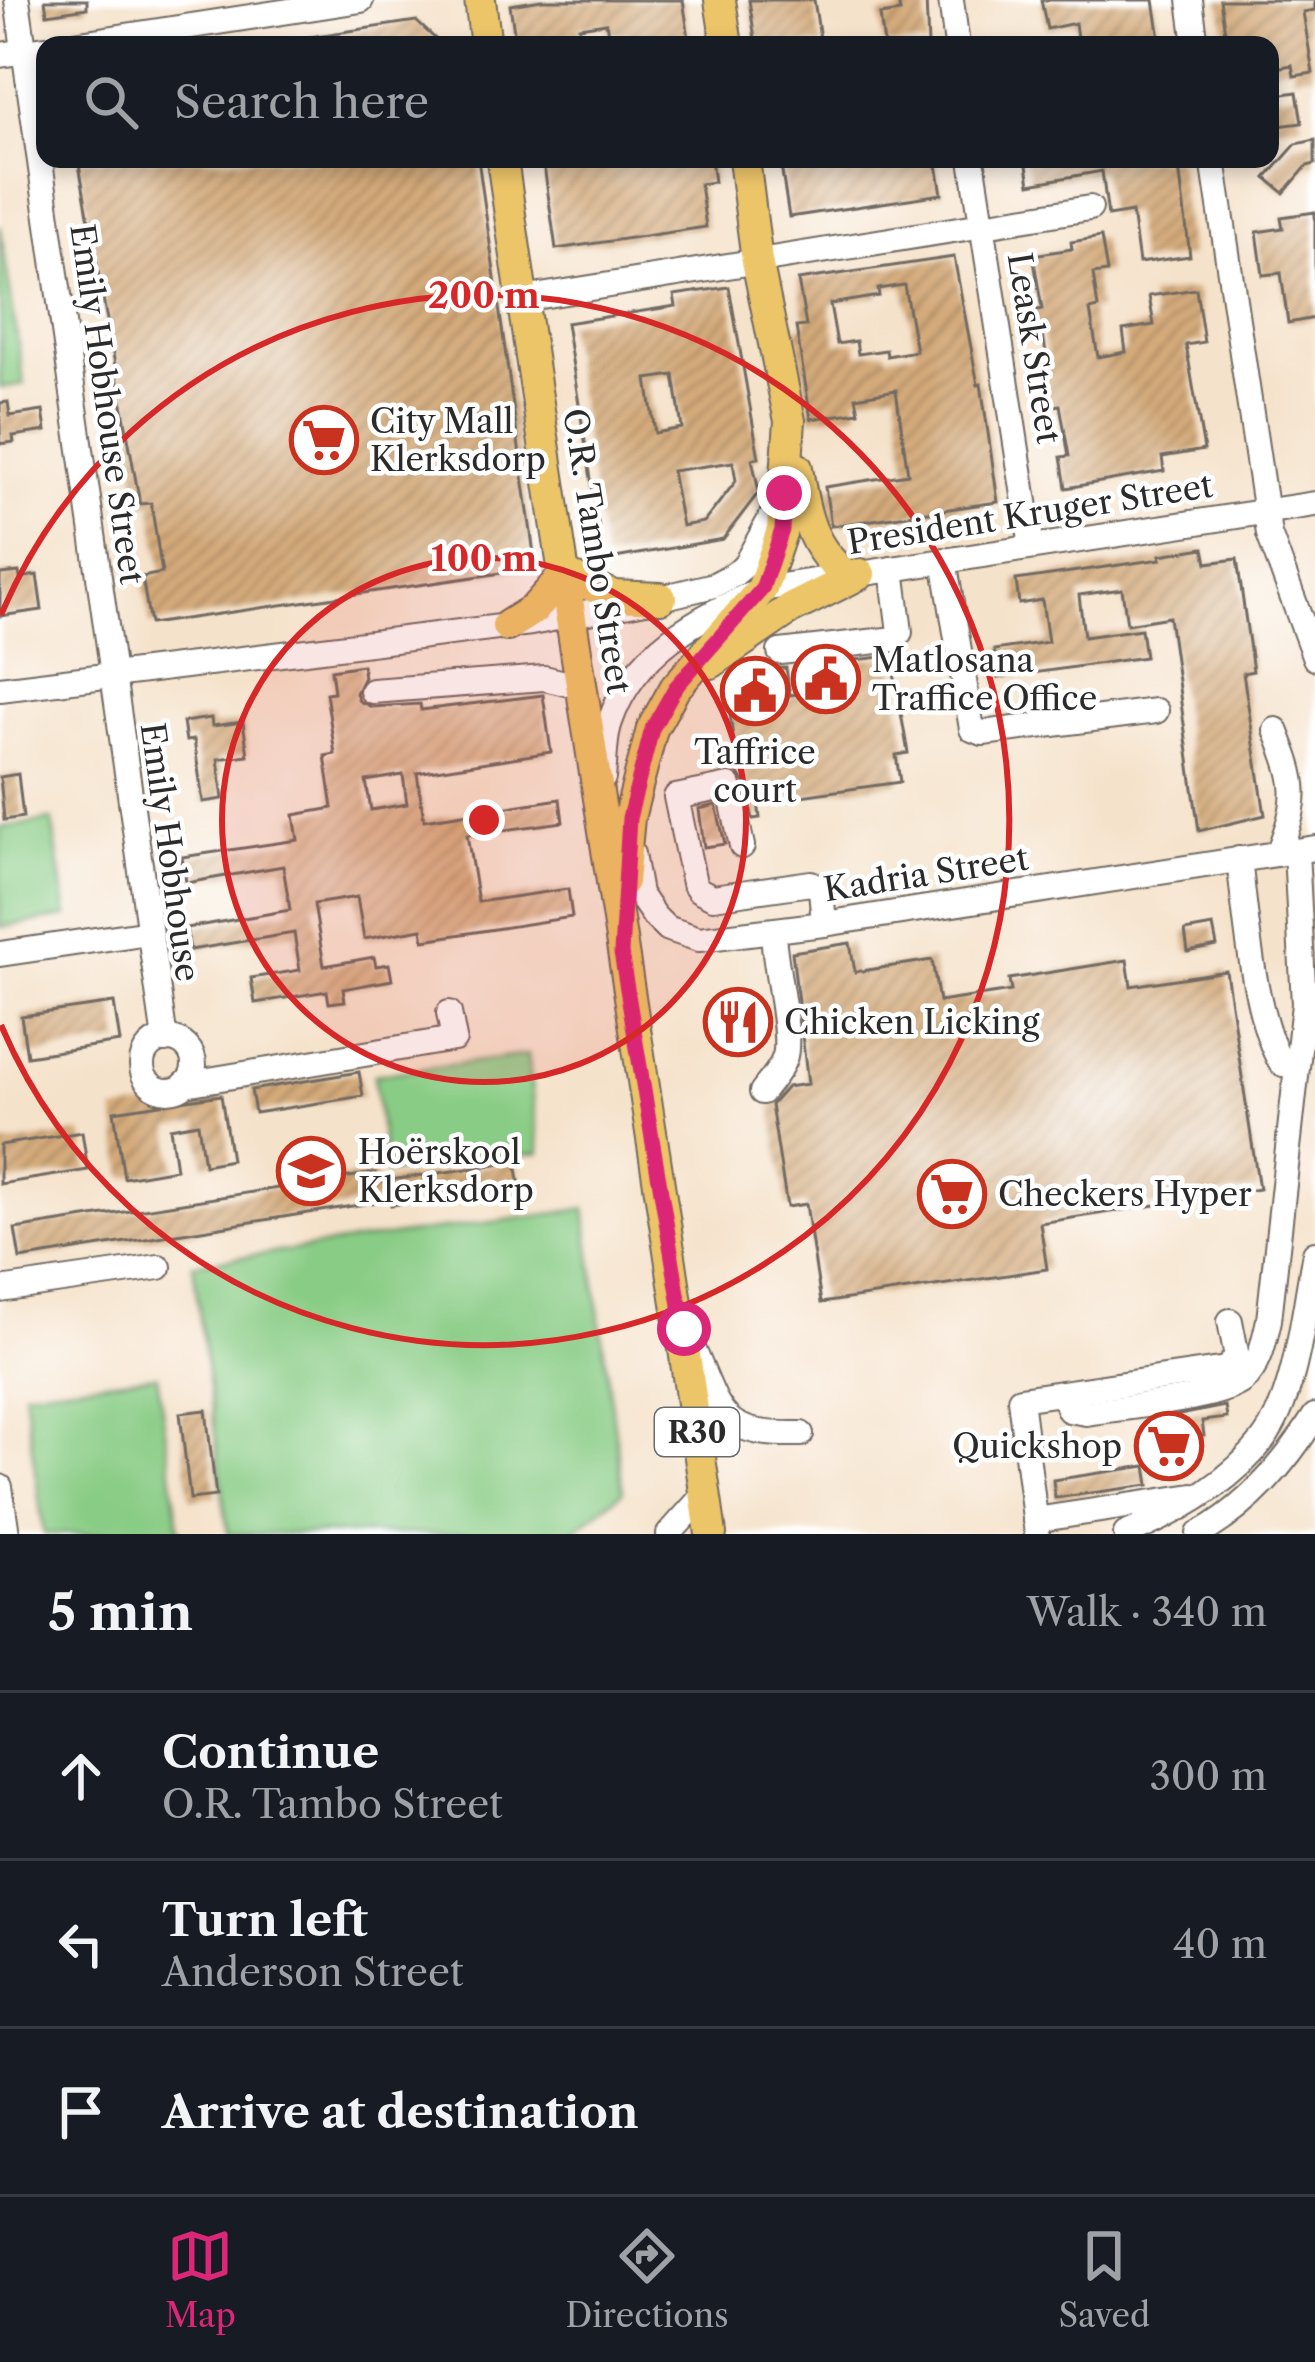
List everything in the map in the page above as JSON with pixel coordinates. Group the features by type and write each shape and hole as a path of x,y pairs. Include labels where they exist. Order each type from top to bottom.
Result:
{"main road":[{"path":"480,0 485,36"},
{"path":"721,0 726,36"},
{"name":"O.R. Tambo Street","path":"503,168 581,683 615,813 621,953 684,1329 711,1534"},
{"name":"R30","path":"746,168 757,261 790,421 782,530 762,589"},
{"path":"675,688 790,609 854,575 814,539 803,507 790,421"},
{"path":"581,683 565,648 519,624 565,574 614,596 661,598"},
{"name":"O.R. Tambo Street","path":"615,813 675,688 762,589"}],"street":[{"name":"Emily Hobhouse Street","path":"17,0 36,144"},
{"path":"115,36 244,12 361,0"},
{"path":"951,0 956,36"},
{"path":"1190,0 1195,36"},
{"name":"Emily Hobhouse Street","path":"39,168 111,674"},
{"name":"Leask Street","path":"973,168 1032,547"},
{"path":"1214,168 1265,512 1279,565 1315,658"},
{"path":"522,299 1090,208"},
{"path":"0,689 571,617 661,598 714,584 745,565 784,493"},
{"name":"President Kruger Street","path":"615,813 609,724 631,679 667,640 702,616 762,589 1315,504"},
{"path":"944,560 972,729 983,733 1156,711"},
{"path":"780,652 896,639 900,632 892,569"},
{"name":"Emily Hobhouse","path":"111,674 165,1040"},
{"path":"372,691 544,678 581,683"},
{"path":"1062,1393 1069,1410 1086,1413 1215,1392 1245,1379 1262,1352 1304,1004 1294,774 1276,730"},
{"path":"742,846 729,786 676,796 694,883 700,890 713,897 811,883 821,889 824,924"},
{"name":"Kadria Street","path":"615,813 639,894 667,928 699,939 1296,850"},
{"path":"1239,859 1271,1044 1281,1063 1296,1069"},
{"path":"762,1092 786,1056 773,931"},
{"path":"0,954 149,932"},
{"path":"742,935 773,957"},
{"path":"185,1084 193,1068 190,1051 175,1040 148,1047 142,1057 146,1079 164,1091 454,1039 449,1013"},
{"path":"1126,1534 1199,1496 1264,1439 1294,1360 1315,1253"},
{"path":"0,1290 159,1268"},
{"path":"1159,1518 1036,1527 1020,1399 1226,1369 1237,1357 1231,1321"},
{"path":"684,1329 729,1421 742,1431 801,1434"},
{"path":"1198,1534 1265,1484 1291,1455 1315,1413 1281,1400"},
{"path":"0,1487 7,1534"},
{"path":"669,1534 705,1494"}],"green space":[{"path":"0,225 24,384 0,388"},
{"path":"52,820 67,917 0,927 0,828"},
{"path":"527,1055 540,1153 386,1173 374,1075"},
{"path":"585,1209 623,1491 570,1534 228,1534 193,1264"},
{"path":"157,1375 180,1534 44,1534 24,1391"}],"building":[{"path":"45,0 87,0 87,8 47,14"},
{"path":"542,0 683,0 689,36 608,33 606,23 579,27 580,36 515,36 510,5"},
{"path":"749,0 814,0 820,36 755,36"},
{"path":"898,0 926,0 928,36 883,36 880,15 900,12"},
{"path":"1041,0 1154,0 1160,36 1077,36 1075,23 1047,29"},
{"path":"1220,0 1315,0 1315,10 1303,12 1313,73 1294,76 1292,65 1279,67 1279,36 1226,36"},
{"path":"416,21 432,36 316,36"},
{"path":"1297,92 1302,123 1279,126 1279,95"},
{"path":"1315,140 1315,164 1307,166 1284,193 1266,178 1296,144"},
{"name":"City Mall Klerksdorp","path":"80,168 479,168 536,568 150,624 142,577 162,573 151,503 140,504"},
{"path":"544,168 712,168 714,182 700,184 706,227 556,249"},
{"path":"781,168 938,168 942,194 789,217"},
{"path":"1027,168 1179,168 1190,256 1139,263 1132,212 1108,216 1102,171 1030,184"},
{"path":"1315,212 1315,318 1288,323 1281,273 1263,275 1257,232 1283,228 1281,217"},
{"path":"1101,237 1107,272 1093,274 1098,308 1090,310 1098,357 1126,352 1123,330 1154,325 1149,296 1196,289 1204,342 1186,345 1204,450 1162,457 1164,471 1066,488 1061,457 1069,456 1060,405 1047,407 1041,367 1048,365 1042,328 1036,329 1033,311 1042,309 1033,255 1072,249 1071,242"},
{"path":"954,257 981,384 998,502 831,526 825,487 908,474 896,390 856,397 859,412 811,419 796,327 806,326 798,280","holes":["904,285 916,351 858,354 856,341 837,344 830,304 879,296 878,289"]},
{"path":"729,287 759,458 752,459 759,492 723,539 604,560 566,323 676,306 674,295","holes":["674,375 682,428 655,433 647,379","733,462 736,481 704,522 682,526 672,471"]},
{"path":"8,402 10,416 43,411 46,431 13,436 14,442 0,444 0,403"},
{"path":"1204,548 1207,563 1237,559 1253,671 1243,673 1265,815 1199,831 1169,617 1127,624 1122,589 1079,595 1084,637 1141,629 1145,657 998,678 994,650 1048,642 1042,600 1019,604 1016,580 1161,559 1160,555"},
{"path":"19,572 20,578 37,575 42,610 0,616 0,574"},
{"path":"891,656 908,753 896,755 900,782 758,802 760,818 753,819 738,773 726,686 741,684 739,670 786,668 790,695 850,687 846,661"},
{"path":"362,665 364,677 356,693 359,701 372,707 420,704 421,710 543,695 551,752 417,773 424,820 560,799 563,822 467,835 478,902 568,889 572,917 424,940 422,929 364,939 357,897 314,904 324,966 374,957 376,966 389,964 392,980 343,989 345,1001 329,1003 327,991 255,1003 251,978 300,970 294,933 190,950 186,928 290,910 283,866 186,883 182,857 298,840 294,815 333,808 325,756 335,754 326,693 334,692 331,670","holes":["403,775 407,804 371,810 366,781"]},
{"path":"211,718 212,726 243,722 248,755 218,759 223,799 203,802 194,740 186,741 183,722"},
{"path":"18,774 23,817 4,820 0,777"},
{"path":"716,805 725,844 704,847 699,809"},
{"path":"1213,926 1217,946 1188,952 1185,931"},
{"path":"850,943 855,972 932,960 939,1002 1011,991 1009,979 1127,960 1131,986 1226,971 1259,1189 1040,1223 1047,1269 821,1303 806,1204 787,1207 771,1105 787,1087 808,1084 792,952"},
{"path":"114,1003 120,1042 27,1056 21,1016"},
{"path":"359,1072 363,1096 255,1113 251,1090"},
{"path":"221,1095 231,1160 204,1165 198,1123 170,1128 176,1169 124,1178 114,1111"},
{"path":"82,1132 88,1170 0,1184 0,1145"},
{"path":"516,1162 520,1187 391,1205 390,1200 20,1259 15,1229 375,1173 376,1182"},
{"path":"1225,1406 1227,1418 1202,1421 1204,1436 1194,1437 1195,1447 1159,1452 1155,1420"},
{"path":"206,1410 216,1496 190,1499 180,1413"},
{"path":"1146,1466 1149,1485 1055,1498 1053,1480"}],"place":[{"name":"City Mall Klerksdorp","path":"324,440"},
{"name":"Matlosana Traffice Office","path":"826,679"},
{"name":"Taffrice court","path":"755,691"},
{"name":"Chicken Licking","path":"738,1022"},
{"name":"Hoërskool Klerksdorp","path":"311,1171"},
{"name":"Checkers Hyper","path":"952,1194"},
{"name":"Quickshop","path":"1169,1446"}],"route":[{"path":"684,1329 621,953 623,867 640,764 652,729 675,688 762,589 782,530 784,493"}]}
